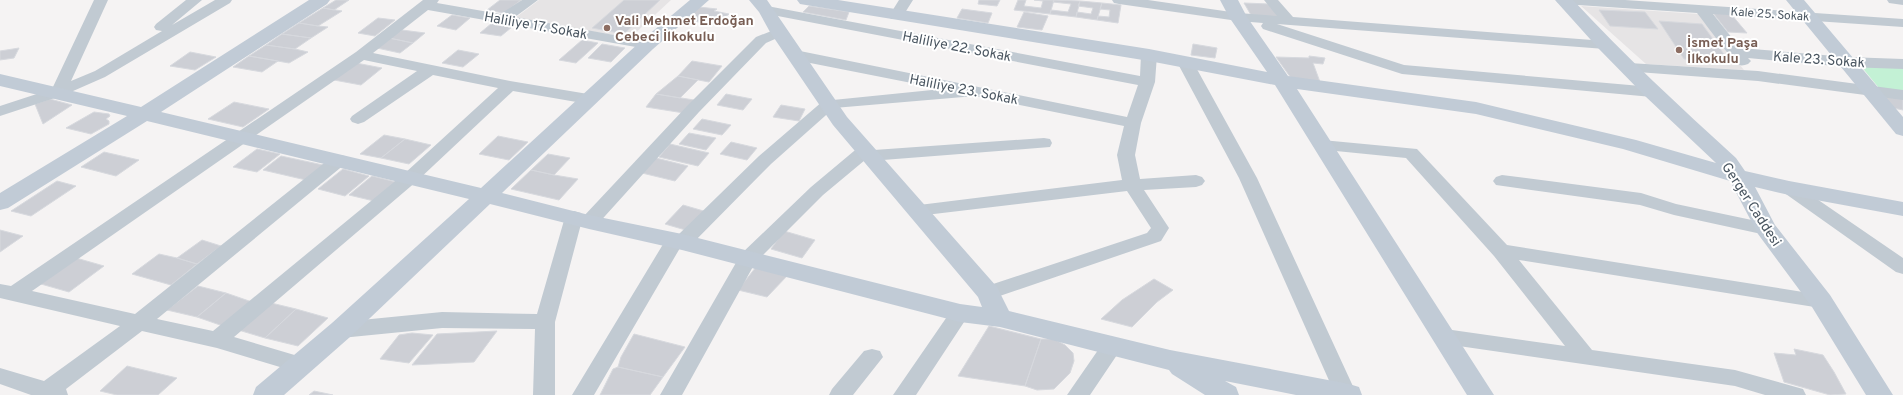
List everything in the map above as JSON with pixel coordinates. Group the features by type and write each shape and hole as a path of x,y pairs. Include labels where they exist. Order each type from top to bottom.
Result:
{"street":[{"path":"58,92 101,0"},
{"path":"100,74 195,0"},
{"path":"0,112 58,92 100,74 225,0"},
{"path":"0,203 143,115 321,0"},
{"path":"503,20 531,0"},
{"path":"266,395 341,330 588,99 647,45 700,0"},
{"path":"806,0 896,16 1149,55 1282,81 1476,108 1629,144 1738,176 1789,188 1903,209"},
{"path":"896,16 906,0"},
{"path":"1119,0 1233,9 1289,21 1605,45"},
{"path":"1271,0 1289,21"},
{"name":"Kale 25. Sokak","path":"1564,0 1903,23"},
{"name":"Gerger Caddesi","path":"1564,0 1605,45 1652,92 1729,163 1738,176 1766,228 1821,301 1880,395"},
{"path":"1795,0 1810,16 1903,130"},
{"path":"1894,0 1903,1"},
{"path":"4,292 241,137 361,55 428,3"},
{"name":"Haliliye 17. Sokak","path":"428,3 503,20 647,45"},
{"path":"763,5 779,32 840,121 988,293 1000,318"},
{"name":"Haliliye 22. Sokak","path":"763,5 1147,82"},
{"path":"1233,9 1282,81 1481,395"},
{"path":"1233,9 1402,69 1652,92"},
{"path":"1701,9 1734,52 1758,76"},
{"path":"544,395 545,322 582,219 693,110 761,40 779,32"},
{"name":"Kale 23. Sokak","path":"1734,52 1847,62 1903,64"},
{"path":"361,55 510,86 588,99"},
{"name":"Haliliye 23. Sokak","path":"795,55 1133,123"},
{"path":"988,293 1154,237 1160,228 1132,185 1126,155 1133,123 1147,82 1149,55"},
{"path":"1185,62 1248,178 1348,395"},
{"path":"1629,68 1758,76 1903,95"},
{"path":"358,119 431,69"},
{"path":"0,80 58,92 143,115 412,177 486,196 679,241 960,313 1000,318 1170,360 1348,395"},
{"path":"217,340 412,177 510,86"},
{"path":"583,395 679,241 765,160 829,104 978,91"},
{"path":"671,395 748,259 817,191 868,153 1044,143"},
{"path":"1322,145 1411,153 1501,251 1586,357"},
{"path":"0,376 50,394 339,160"},
{"path":"917,210 1132,185 1196,181"},
{"path":"1502,181 1641,199 1674,209 1766,228"},
{"path":"1789,188 1903,267"},
{"path":"1501,251 1821,301"},
{"path":"4,292 217,340 300,365"},
{"path":"904,395 960,313"},
{"path":"341,330 442,320 545,322"},
{"path":"1445,337 1734,378 1794,395"},
{"path":"1078,395 1112,346"},
{"path":"840,395 872,357"},
{"path":"1170,360 1226,395"}],"shaded area":[{"name":"Vali Mehmet Erdoğan Cebeci İlkokulu","path":"539,0 671,0 630,38 515,18"},
{"name":"İsmet Paşa İlkokulu","path":"1581,6 1699,14 1744,70 1646,64"}],"green space":[{"path":"1860,65 1903,67 1903,91 1879,88"}],"building":[{"path":"336,0 349,0 334,10 323,8"},
{"path":"500,0 521,0 504,13 487,10"},
{"path":"624,0 660,0 624,34 592,28"},
{"path":"979,0 1000,0 997,6 978,4"},
{"path":"1018,0 1026,0 1024,6 1041,8 1043,1 1034,0 1054,0 1050,14 1014,10"},
{"path":"1054,0 1080,1 1076,17 1050,14 1051,10 1068,12 1071,4 1053,2"},
{"path":"1080,1 1102,3 1097,20 1076,17 1077,12 1091,14 1093,8 1078,6"},
{"path":"1102,3 1121,5 1118,23 1097,20 1098,16 1109,17 1110,10 1100,9"},
{"path":"1244,3 1269,4 1279,17 1251,15"},
{"path":"809,6 849,12 846,20 803,12"},
{"path":"699,7 717,9 714,11 729,14 716,25 686,20"},
{"path":"323,8 342,11 318,26 299,23"},
{"path":"962,9 992,13 988,23 957,18"},
{"path":"1599,10 1645,12 1658,29 1610,26"},
{"path":"1024,12 1048,16 1042,30 1017,27"},
{"path":"1713,13 1731,14 1747,33 1728,32"},
{"path":"452,15 470,18 456,30 437,26"},
{"path":"378,18 395,20 375,36 358,33"},
{"path":"1659,21 1702,24 1731,64 1684,59"},
{"path":"299,23 328,27 311,38 282,34"},
{"path":"492,23 512,27 501,36 480,33"},
{"path":"402,30 425,33 413,43 389,38"},
{"path":"282,34 311,38 295,49 266,45"},
{"path":"389,38 413,43 400,53 377,48"},
{"path":"582,40 598,43 576,63 559,60"},
{"path":"602,44 625,48 611,62 588,58"},
{"path":"1193,44 1217,48 1215,58 1191,55"},
{"path":"266,45 308,52 289,63 249,56"},
{"path":"19,48 14,58 0,60 0,51"},
{"path":"458,50 479,54 463,67 442,63"},
{"path":"190,52 216,57 195,70 170,66"},
{"path":"249,56 278,61 262,72 233,67"},
{"path":"1309,56 1325,58 1323,64 1313,63 1320,82 1291,78 1276,57 1309,58"},
{"path":"692,61 722,66 709,82 678,76"},
{"path":"356,63 382,68 361,85 334,80"},
{"path":"678,76 698,80 680,98 656,94"},
{"path":"656,94 694,100 684,113 646,107"},
{"path":"726,94 752,99 743,110 717,105"},
{"path":"1883,95 1903,97 1903,110 1893,108"},
{"path":"50,99 72,105 43,124 35,104"},
{"path":"234,102 269,109 243,127 208,119"},
{"path":"781,105 805,109 799,121 773,117"},
{"path":"94,112 109,114 110,116 106,119 109,121 109,124 91,134 66,128"},
{"path":"702,119 731,125 722,135 693,129"},
{"path":"689,133 716,138 706,150 679,144"},
{"path":"384,135 405,139 381,158 360,154"},
{"path":"498,136 528,142 509,160 479,154"},
{"path":"405,139 431,145 409,164 381,158"},
{"path":"731,142 757,148 747,160 720,154"},
{"path":"670,144 709,153 698,166 659,157"},
{"path":"257,149 280,154 257,172 233,167"},
{"path":"104,152 139,160 116,176 81,167"},
{"path":"548,154 570,158 554,175 531,170"},
{"path":"281,156 323,165 306,180 263,170"},
{"path":"656,158 688,166 675,181 642,173"},
{"path":"343,169 369,176 345,196 318,189"},
{"path":"531,170 578,179 559,200 511,189"},
{"path":"372,176 396,182 374,201 349,195"},
{"path":"57,181 76,186 31,216 11,211"},
{"path":"683,205 707,212 689,231 665,224"},
{"path":"0,230 23,236 0,252"},
{"path":"784,231 815,240 802,258 771,249"},
{"path":"202,240 221,246 197,264 177,258"},
{"path":"159,254 197,264 171,285 132,274"},
{"path":"76,258 104,266 69,292 41,284"},
{"path":"756,267 787,276 767,297 738,290"},
{"path":"1154,279 1173,290 1157,302 1132,327 1101,319 1122,300"},
{"path":"198,286 226,293 197,317 167,310"},
{"path":"226,293 252,302 223,326 197,317"},
{"path":"267,302 296,309 265,338 235,329"},
{"path":"296,309 328,318 298,346 265,338"},
{"path":"989,326 1041,339 1025,386 958,376"},
{"path":"497,331 474,362 412,365 437,334"},
{"path":"412,333 433,335 409,363 380,359 399,335"},
{"path":"634,334 685,347 663,377 618,367 621,357"},
{"path":"1041,339 1054,339 1065,345 1073,353 1074,361 1070,373 1054,389 1037,390 1025,386"},
{"path":"1794,349 1823,355 1846,394 1830,395 1784,382 1774,353 1796,355"},
{"path":"127,366 177,378 158,395 117,395 100,391"},
{"path":"618,367 663,377 650,395 600,395 613,369"},
{"path":"314,391 333,395 309,395"}],"place":[{"name":"Vali Mehmet Erdoğan Cebeci İlkokulu","path":"607,28"},
{"name":"İsmet Paşa İlkokulu","path":"1679,50"}]}
